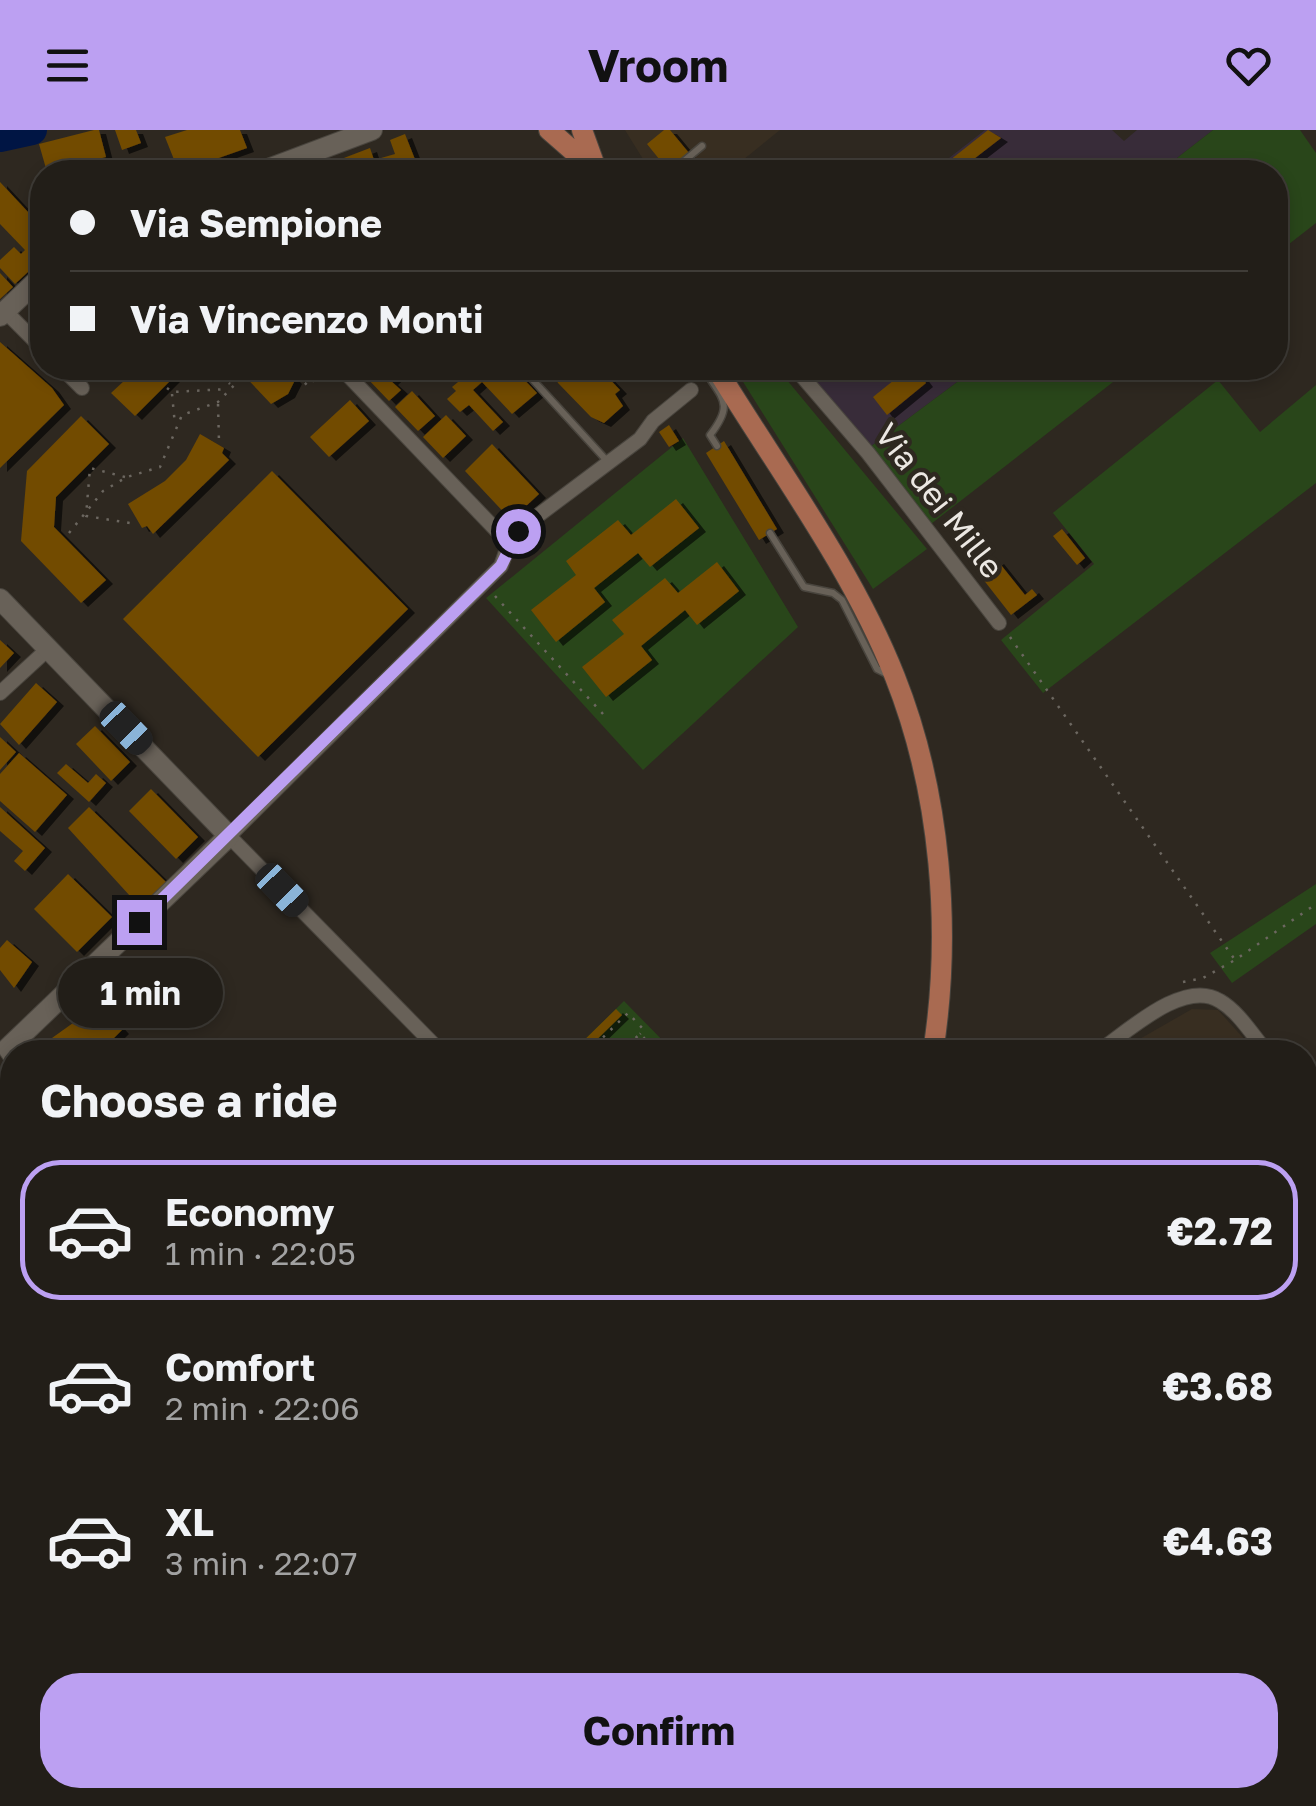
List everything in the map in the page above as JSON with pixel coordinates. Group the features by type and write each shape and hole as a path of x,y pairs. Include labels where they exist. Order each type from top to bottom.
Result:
{"main road":[{"path":"549,130 583,160"},
{"path":"582,130 593,160"},
{"path":"723,380 856,596 896,679 923,776 940,891 942,954 934,1040"}],"street":[{"path":"292,160 372,130"},
{"path":"30,288 3,314 30,338"},
{"path":"74,380 82,388"},
{"path":"358,380 498,532 512,535"},
{"name":"Via dei Mille","path":"805,380 868,453 999,623"},
{"path":"14,1040 229,836 484,584 501,566 512,535 608,462 691,390"},
{"path":"0,600 429,1040"},
{"path":"0,693 48,648"},
{"path":"1117,1040 1180,999 1202,994 1216,998 1256,1040"}],"lane":[{"path":"685,160 702,146"},
{"path":"533,380 608,462"},
{"path":"710,380 726,406 726,415 710,435 716,446"},
{"path":"770,533 804,587 833,592 842,600 877,668 896,679"}],"path":[{"path":"224,380 231,388"},
{"path":"175,425 192,410 218,402 239,380"},
{"path":"167,388 172,392 231,388"},
{"path":"69,533 103,491 127,477 160,467 173,441 172,392"},
{"path":"218,402 219,442"},
{"path":"86,516 90,468 127,477"},
{"path":"86,516 136,524"},
{"path":"484,584 604,714"},
{"path":"999,623 1053,693 1235,960"},
{"path":"1203,978 1316,904"},
{"path":"601,1040 628,1014 644,1030 633,1040"},
{"path":"640,1034 646,1040"}],"shaded area":[{"path":"625,130 780,130 743,160 644,160"},
{"path":"985,130 1112,130 1124,141 1137,130 1213,130 1174,160 946,160"},
{"path":"815,380 960,380 870,447"},
{"path":"1192,1009 1218,1010 1245,1040 1138,1040"}],"green space":[{"path":"1213,130 1300,130 1316,153 1316,223 1288,245 1288,160 1174,160"},
{"path":"742,380 787,380 927,549 873,589"},
{"path":"960,380 1116,380 931,524 870,447"},
{"path":"1218,380 1260,432 1316,385 1316,483 1043,693 1001,640 1094,564 1053,513 1049,516"},
{"path":"683,438 798,627 643,770 486,598"},
{"path":"1316,884 1316,924 1232,983 1210,953"},
{"path":"624,1001 662,1040 584,1040"}],"building":[{"path":"99,130 106,157 44,160 39,144"},
{"path":"115,130 136,130 141,143 122,150"},
{"path":"187,130 240,130 247,148 213,160 174,160 165,137"},
{"path":"664,130 670,130 689,153 680,160 660,160 647,144"},
{"path":"988,130 1001,138 973,160 950,160"},
{"path":"405,134 415,160 374,160 395,154 390,140"},
{"path":"370,148 374,160 339,160"},
{"path":"0,182 30,214 30,270 15,284 0,268 0,260 14,247 21,254 25,250 0,224"},
{"path":"0,273 13,287 0,299"},
{"path":"0,342 30,369 30,380 43,380 64,405 0,468"},
{"path":"125,380 171,380 135,416 111,393"},
{"path":"248,380 295,380 288,394 271,404"},
{"path":"369,380 392,380 401,390 389,401"},
{"path":"460,380 525,380 537,393 512,414 482,382 473,390 503,422 493,431 469,405 460,412 447,399 456,391 452,387"},
{"path":"556,380 610,380 620,390 615,394 623,406 604,423 591,417"},
{"path":"894,380 926,383 887,415 873,397"},
{"path":"412,391 435,416 418,431 395,407"},
{"path":"350,400 369,421 329,457 310,437"},
{"path":"446,415 466,436 443,458 423,437"},
{"path":"81,416 109,444 56,497 54,527 106,580 81,603 21,541 27,471"},
{"path":"669,425 679,441 669,447 659,432"},
{"path":"200,434 224,448 222,453 229,460 153,534 147,526 142,528 128,504 165,481 186,460"},
{"path":"724,441 777,529 759,540 706,453"},
{"path":"492,444 539,494 511,520 465,471"},
{"path":"272,471 408,609 258,757 123,619"},
{"path":"676,499 699,528 650,567 638,553 594,588 605,602 556,642 531,610 576,575 566,561 618,520 631,535"},
{"path":"1062,529 1085,558 1077,565 1053,536"},
{"path":"997,560 1025,595 1032,589 1037,595 1011,615 979,574"},
{"path":"717,562 739,591 697,625 685,610 641,646 652,660 606,697 582,667 624,634 612,620 665,578 678,593"},
{"path":"0,640 14,653 0,668"},
{"path":"36,683 57,702 19,745 0,724"},
{"path":"95,726 130,762 111,781 76,744"},
{"path":"0,737 16,752 0,770"},
{"path":"19,753 67,795 35,832 0,801 0,774"},
{"path":"66,764 88,783 96,774 106,783 89,802 57,773"},
{"path":"151,789 198,837 176,859 129,811"},
{"path":"0,807 45,848 25,871 14,861 23,851 0,831"},
{"path":"89,807 167,883 141,908 68,828"},
{"path":"68,874 112,917 77,952 34,909"},
{"path":"7,940 32,962 14,988 0,970 0,948"},
{"path":"81,999 105,1024 111,1018 122,1030 112,1040 54,1040 80,1018 71,1009"},
{"path":"616,1009 622,1015 596,1040 584,1040"}],"waterway":[{"path":"0,137 32,130"}],"route":[{"path":"139,922 501,566 512,535 518,531"}]}
